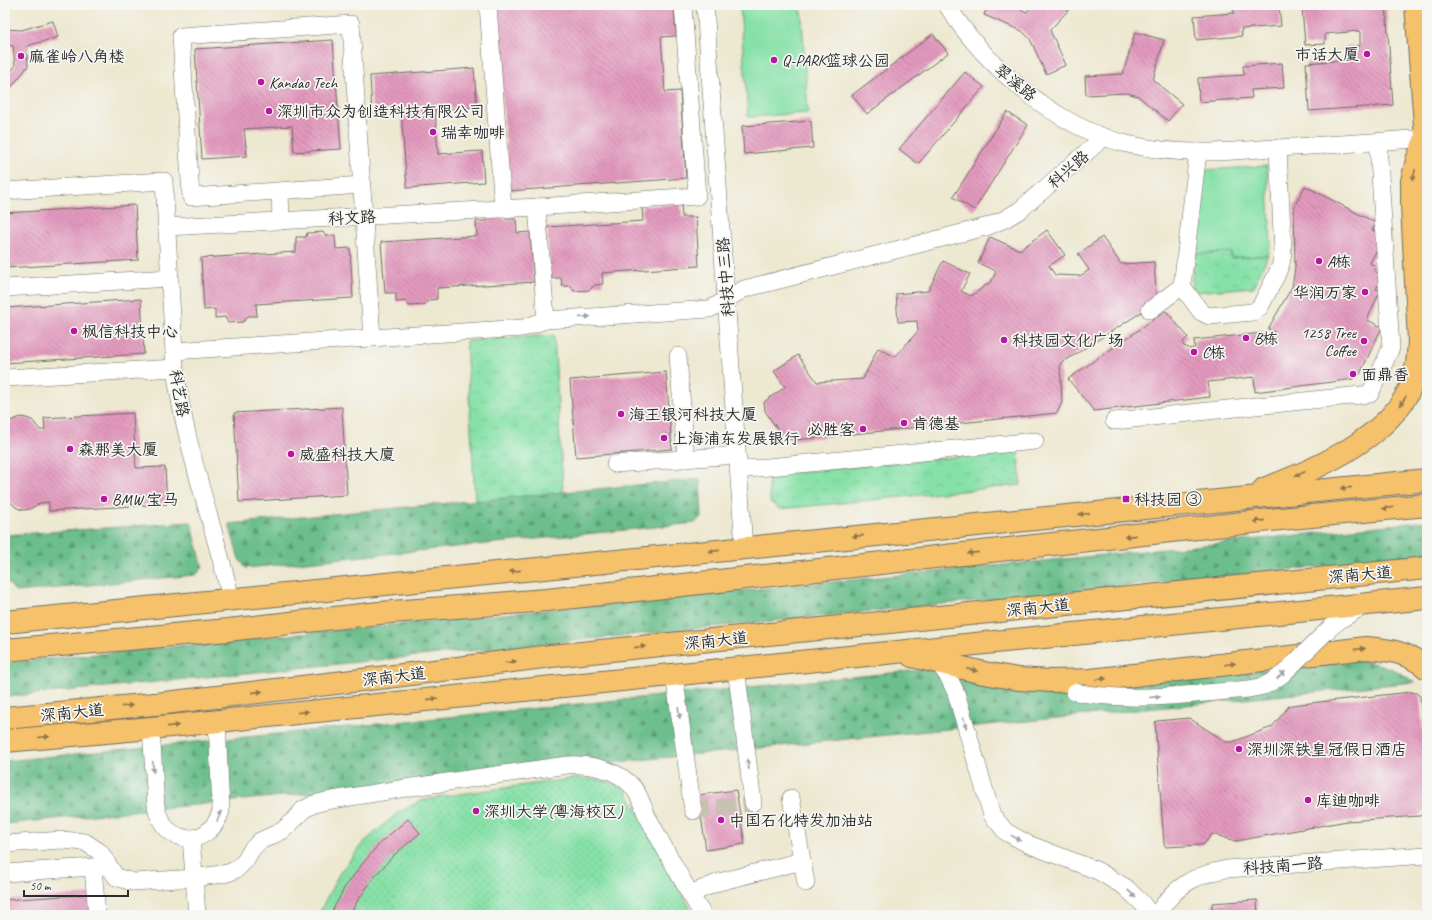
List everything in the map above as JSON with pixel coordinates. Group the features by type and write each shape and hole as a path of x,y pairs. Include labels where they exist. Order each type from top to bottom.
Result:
{"main road":[{"path":"1221,501 1254,493 1290,479 1314,468 1359,443 1388,420 1398,409 1411,387 1416,374 1419,341 1412,181 1417,160 1426,148 1416,5"},
{"path":"5,622 1427,480"},
{"path":"5,650 228,630 379,613 547,600 1270,520 1427,505"},
{"path":"884,534 1082,541"},
{"path":"379,613 681,555"},
{"name":"深南大道","path":"5,718 164,703 551,656 1427,568"},
{"path":"1052,636 1165,594"},
{"path":"5,741 151,728 1427,598"},
{"path":"893,652 1006,677 1052,681 1091,680 1366,648 1388,650 1405,654 1419,661 1427,668"},
{"path":"387,677 646,677"}],"street":[{"path":"488,5 503,209"},
{"name":"科文路","path":"167,227 503,209 696,196 683,5"},
{"name":"科技中三路","path":"705,5 744,548"},
{"name":"翠溪路","path":"947,5 965,30 990,60 1011,80 1056,113 1104,137"},
{"path":"362,185 191,197 181,36 351,24 362,185 372,338"},
{"name":"科兴路","path":"174,350 523,328 546,320 710,309 744,289 972,230 1005,219 1020,210 1104,137 1126,144 1151,149 1198,152 1378,142 1426,148"},
{"path":"1114,422 1370,394 1391,348 1378,142"},
{"path":"1198,152 1182,286 1201,312 1209,316 1253,312 1260,307 1281,264 1283,252 1278,148"},
{"name":"科艺路","path":"5,191 164,181 175,368 178,392 203,499 231,599"},
{"path":"280,191 281,221"},
{"path":"537,207 546,320"},
{"path":"5,288 170,278"},
{"path":"1150,310 1182,286"},
{"path":"678,356 686,459"},
{"path":"5,378 175,368"},
{"path":"615,464 686,459 738,462 1036,441"},
{"path":"1006,677 1095,696 1140,698 1249,689 1264,686 1273,682 1283,674 1330,628 1366,604"},
{"path":"938,662 949,678 956,693 992,815 1006,832 1028,844 1098,871 1125,888 1141,902 1151,915"},
{"path":"736,668 753,802"},
{"path":"674,674 693,811"},
{"path":"151,728 156,806 158,815 161,823 174,834 191,838 200,836 213,827 219,819 222,811 217,721"},
{"path":"5,873 101,866 116,877 133,882 194,878 228,873 237,869 246,861 252,849 260,841 282,831 303,810 314,804 412,787 581,764 616,774 630,784 638,795 644,810 703,915"},
{"path":"791,798 806,883"},
{"path":"191,838 197,915"},
{"path":"5,844 62,840 85,842 100,852 101,866 97,915"},
{"name":"科技南一路","path":"1156,915 1164,903 1176,890 1190,880 1209,872 1226,869 1427,855"},
{"path":"690,894 718,882 802,861"}],"green space":[{"name":"Q-PARK篮球公园","path":"762,5 801,5 808,113 748,117 740,7"},
{"path":"1267,166 1271,244 1268,255 1231,258 1231,252 1195,254 1205,170"},
{"path":"1231,252 1231,258 1268,255 1254,287 1195,292 1191,286 1195,254"},
{"path":"554,335 563,492 475,501 466,341"},
{"path":"1018,451 1021,485 780,509 770,502 768,475"},
{"path":"700,479 702,516 695,523 246,568 239,559 229,524"},
{"path":"1427,521 1427,556 5,697 5,663 1186,547"},
{"path":"191,522 203,568 195,575 16,592 6,580 5,535"},
{"path":"1352,661 1369,662 1385,666 1393,669 1414,682 5,824 5,761 941,668 1117,685"},
{"path":"577,778 602,781 614,784 626,790 694,915 319,915 339,874 362,844 396,814 420,801 444,796"}],"building":[{"path":"548,5 674,5 676,36 661,37 665,92 680,91 686,178 509,191 496,9"},
{"path":"988,5 1011,5 1027,12 1033,5 1073,5 1050,30 1066,65 1046,74 1030,39 1022,31 984,15"},
{"path":"1233,5 1279,5 1281,26 1241,29 1242,36 1196,40 1194,16 1234,13"},
{"name":"市话大厦","path":"1346,5 1386,5 1393,105 1309,111 1306,63 1346,60 1345,47 1360,46 1360,31 1325,34 1325,44 1305,45 1302,8"},
{"name":"麻雀岭八角楼","path":"53,21 58,37 27,46 28,66 10,89 5,89 5,74 9,74 15,66 13,46 5,45 5,29 21,30"},
{"path":"1135,32 1164,40 1153,80 1182,104 1168,121 1138,96 1127,93 1086,95 1085,76 1123,74"},
{"path":"933,34 948,53 867,114 852,95"},
{"path":"333,40 341,149 294,152 292,126 244,129 247,156 202,159 195,49"},
{"path":"1282,63 1284,88 1251,90 1252,98 1199,102 1198,78 1244,75 1243,66"},
{"path":"474,68 477,107 435,110 438,154 482,151 484,182 407,188 401,111 372,113 370,76"},
{"path":"965,72 984,87 918,164 899,149"},
{"path":"1007,112 1028,125 974,210 953,197"},
{"path":"811,121 813,148 744,154 742,126"},
{"path":"1305,186 1376,223 1372,230 1384,236 1370,263 1376,266 1374,271 1383,276 1376,289 1380,291 1367,320 1382,327 1360,374 1353,379 1255,392 1254,377 1208,382 1210,397 1094,411 1068,379 1166,311 1188,337 1183,342 1184,346 1191,349 1195,347 1194,340 1263,333 1263,340 1268,341 1274,337 1275,332 1268,329 1292,287 1295,268 1294,207"},
{"path":"681,204 682,217 696,217 699,266 602,273 603,284 595,285 589,290 574,291 571,286 562,286 561,278 550,278 547,227 643,221 642,206"},
{"path":"135,205 138,260 5,268 5,213"},
{"path":"504,216 506,219 516,219 517,233 530,232 534,282 437,288 437,299 429,300 424,305 409,306 406,301 396,302 396,293 385,293 381,242 477,236 476,221 487,221 488,217"},
{"name":"科技园文化广场","path":"1047,230 1065,255 1049,266 1055,275 1080,276 1089,270 1078,254 1102,237 1121,264 1154,262 1156,292 1156,303 1060,364 1062,402 1057,413 795,440 783,437 765,411 764,402 785,387 774,371 798,355 817,382 863,379 878,348 895,357 918,331 917,321 898,322 896,294 928,291 943,261 970,274 961,291 971,296 992,281 996,271 978,263 990,237 1020,250"},
{"path":"323,232 326,236 335,235 336,249 350,248 353,298 256,304 257,316 248,316 243,322 228,323 225,317 215,318 215,309 204,310 201,258 296,252 296,237 306,237 307,233"},
{"name":"枫信科技中心","path":"141,299 144,354 5,363 5,308"},
{"name":"海王银河科技大厦","path":"666,372 672,449 576,457 570,380"},
{"name":"威盛科技大廈","path":"342,407 347,495 239,502 234,413"},
{"name":"森那美大厦","path":"133,413 136,468 165,467 167,504 49,511 49,502 40,503 30,509 23,510 17,508 8,500 6,495 5,476 5,427 10,421 21,417 26,418 32,420 40,430 45,430 44,418"},
{"path":"1411,692 1420,696 1427,783 1427,809 1420,816 1347,821 1236,841 1212,834 1204,844 1201,845 1166,847 1164,844 1155,722 1189,718 1226,742 1232,742 1272,727 1289,706 1292,705"},
{"name":"中国石化特发加油站","path":"736,790 745,844 706,850 698,795"},
{"path":"408,819 420,833 394,855 376,875 358,900 350,915 330,915 345,887 363,863 381,842"},
{"path":"91,894 92,915 5,915 5,900"},
{"path":"1257,900 1258,915 1212,915 1212,903"}],"tunnel":[{"path":"693,811 753,803"}],"place":[{"name":"市话大厦","path":"1367,54"},
{"name":"麻雀岭八角楼","path":"21,56"},
{"name":"Q-PARK篮球公园","path":"774,60"},
{"name":"Kandao Tech","path":"261,82"},
{"name":"深圳市众为创造科技有限公司","path":"269,111"},
{"name":"瑞幸咖啡","path":"433,132"},
{"name":"A栋","path":"1319,261"},
{"name":"华润万家","path":"1365,292"},
{"name":"枫信科技中心","path":"74,331"},
{"name":"B栋","path":"1246,338"},
{"name":"科技园文化广场","path":"1004,340"},
{"name":"1258 Tree Coffee","path":"1364,341"},
{"name":"C栋","path":"1194,352"},
{"name":"面鼎香","path":"1353,374"},
{"name":"海王银河科技大厦","path":"621,414"},
{"name":"肯德基","path":"904,423"},
{"name":"必胜客","path":"863,429"},
{"name":"上海浦东发展银行","path":"664,438"},
{"name":"森那美大厦","path":"70,449"},
{"name":"威盛科技大廈","path":"291,454"},
{"name":"BMW 宝马","path":"104,499"},
{"name":"科技园 ③","path":"1126,499"},
{"name":"深圳深铁皇冠假日酒店","path":"1239,749"},
{"name":"库迪咖啡","path":"1308,800"},
{"name":"深圳大学(粤海校区)","path":"476,811"},
{"name":"中国石化特发加油站","path":"721,820"}]}
